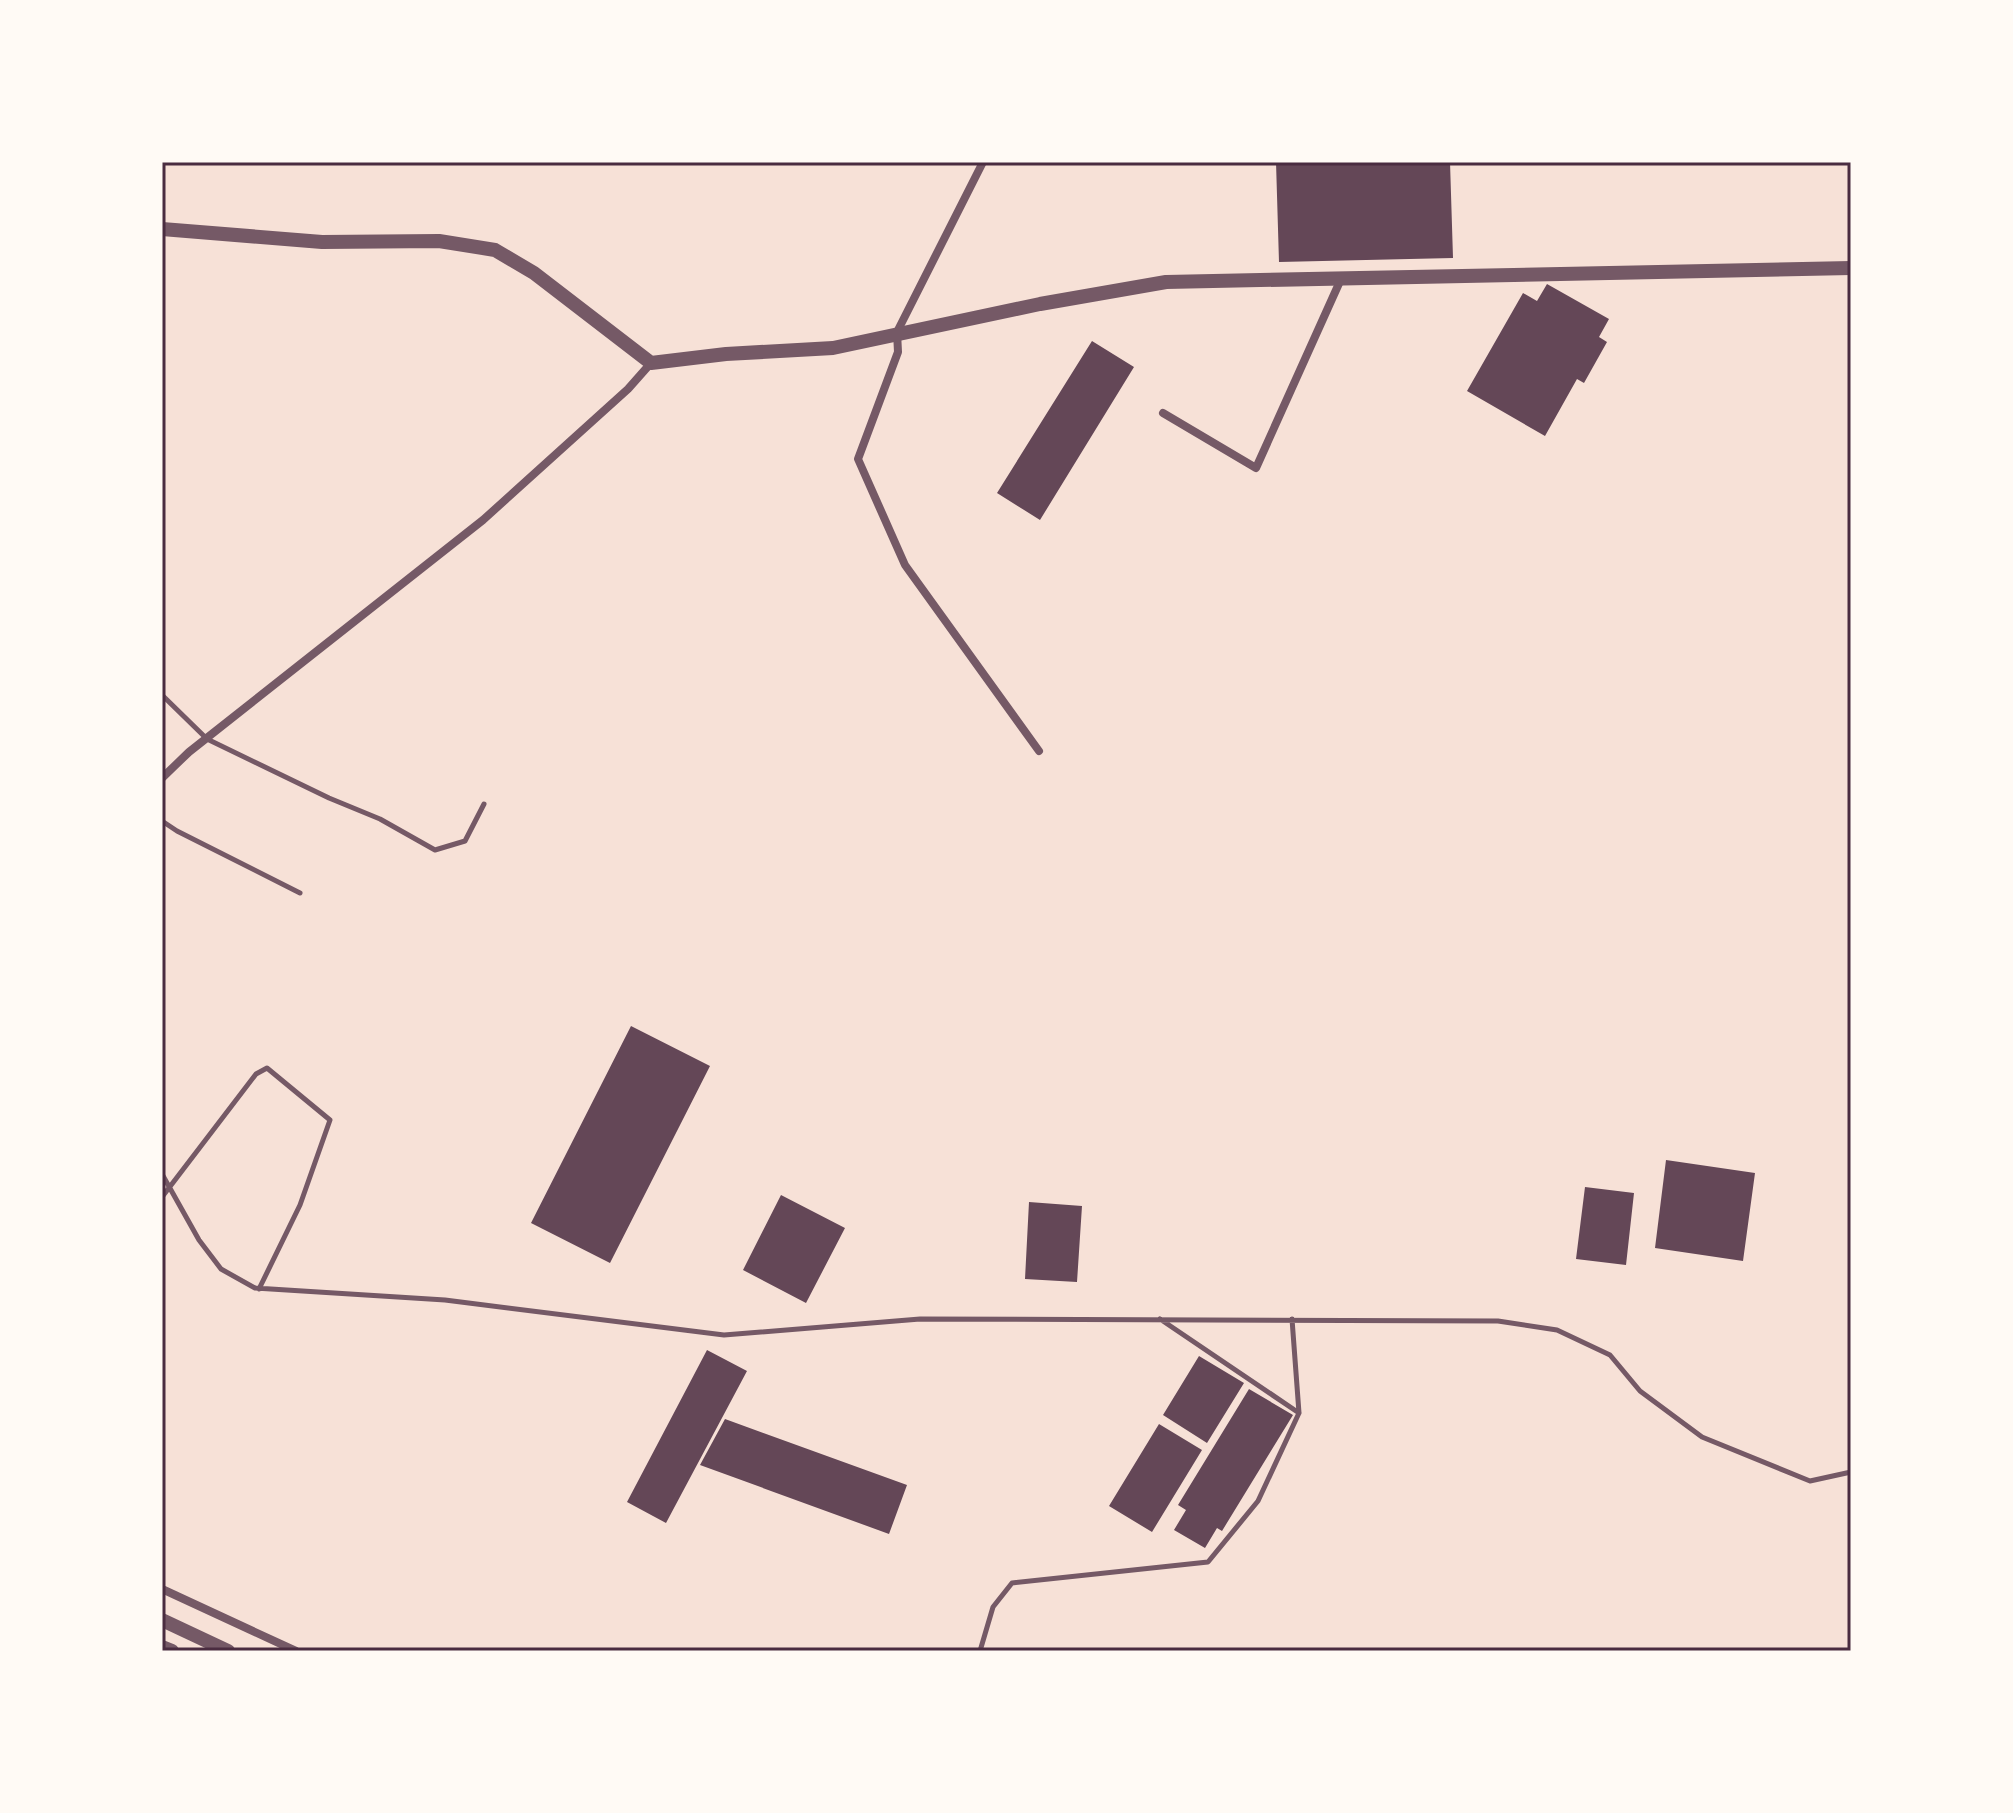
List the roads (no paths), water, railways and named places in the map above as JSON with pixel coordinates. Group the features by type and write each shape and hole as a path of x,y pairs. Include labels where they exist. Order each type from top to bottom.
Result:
{"street":[{"path":"983,162 897,332 898,352 858,459 905,565 1039,751"},
{"path":"162,229 322,242 439,241 495,250 534,273 651,363"},
{"path":"162,778 483,520 628,389 651,363 726,354 833,348 897,332 1166,282 1851,268"},
{"path":"1163,413 1256,468 1341,278"},
{"path":"162,1589 296,1651"},
{"path":"162,1620 228,1651"},
{"path":"162,1647 172,1651"}],"lane":[{"path":"162,695 207,739 380,819 435,850 465,841 484,804"},
{"path":"162,821 300,893"},
{"path":"162,1197 256,1074 267,1068 330,1120 300,1205 259,1289"},
{"path":"162,1174 199,1240 221,1269 259,1289 445,1300 724,1335 920,1319 1498,1321 1557,1330 1610,1355 1640,1391 1702,1437 1810,1481 1851,1472"},
{"path":"1159,1318 1299,1413"},
{"path":"980,1651 993,1607 1012,1583 1208,1562 1258,1501 1299,1413 1292,1319"}]}
